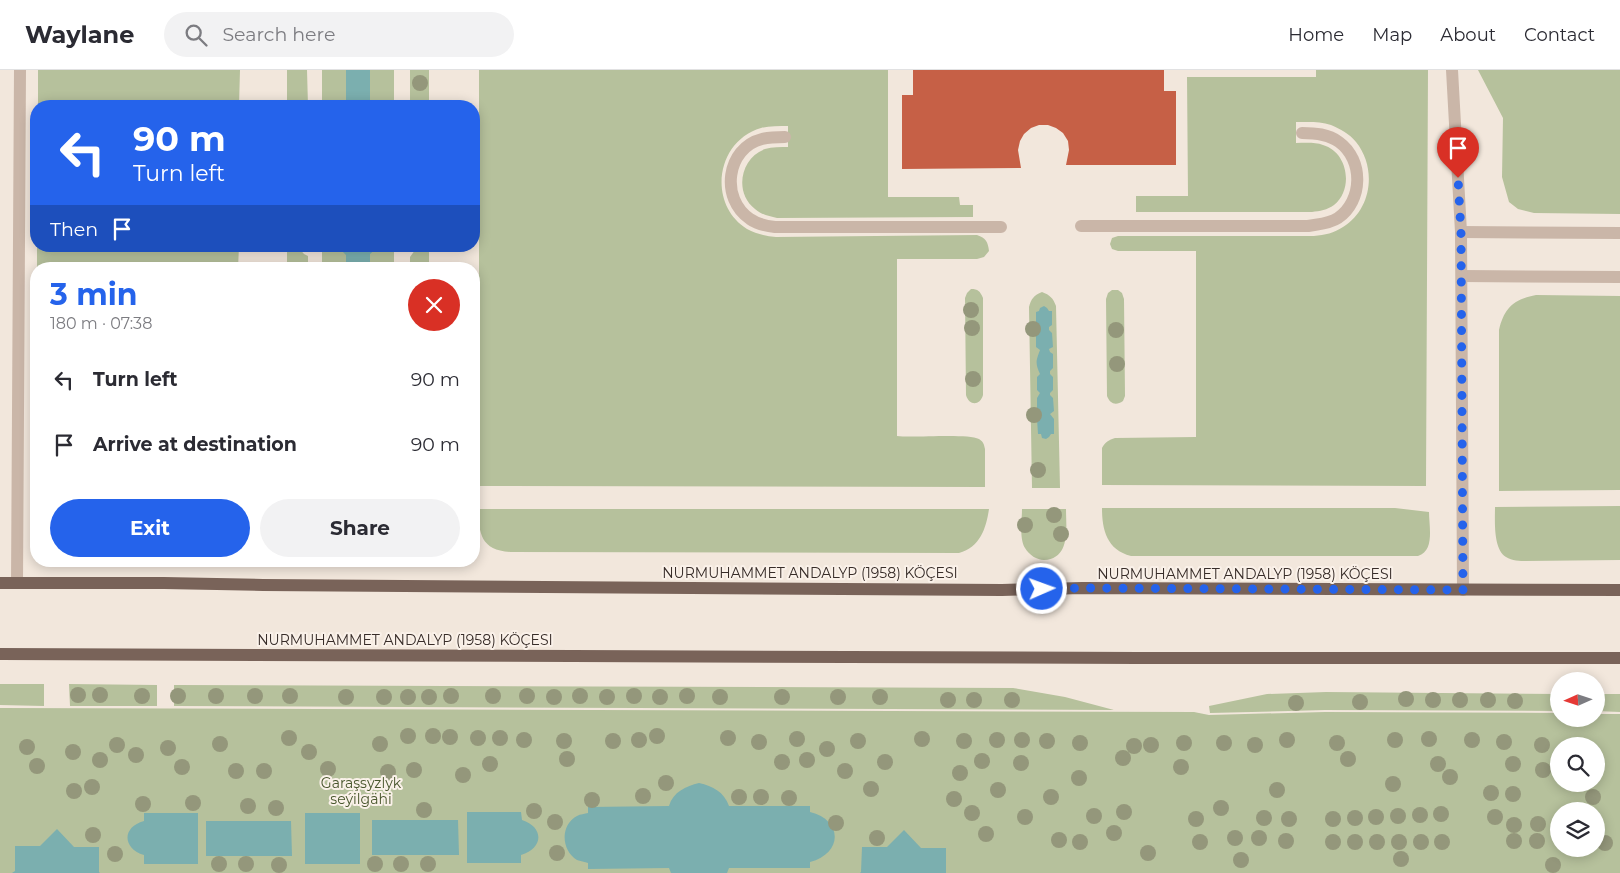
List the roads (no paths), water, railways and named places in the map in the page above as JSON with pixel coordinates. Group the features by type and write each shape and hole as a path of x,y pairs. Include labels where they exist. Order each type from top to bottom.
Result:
{"main road":[{"name":"NURMUHAMMET ANDALYP (1958) KÖÇESI","path":"0,583 1002,590 1082,588 1620,590"},
{"name":"NURMUHAMMET ANDALYP (1958) KÖÇESI","path":"0,654 1620,658"}],"street":[{"path":"17,583 20,70"},
{"path":"1452,70 1462,276 1463,590"},
{"path":"1081,226 1308,226 1325,224 1337,219 1348,209 1358,185 1357,170 1353,158 1340,142 1328,136 1302,133"},
{"path":"785,137 761,139 750,144 741,152 735,162 731,175 731,188 740,210 750,219 763,225 775,227 1001,227"},
{"path":"1461,232 1620,233"},
{"path":"1462,276 1620,277"}],"water":[{"path":"346,70 370,70 370,100 346,100"},
{"path":"343,252 372,252 370,254 370,262 346,262 346,255"},
{"path":"1044,306 1049,311 1052,311 1052,325 1049,327 1049,330 1052,333 1053,347 1049,349 1053,354 1053,368 1050,374 1053,377 1053,390 1050,395 1053,398 1054,411 1050,414 1054,419 1054,434 1051,434 1046,439 1042,438 1041,434 1038,434 1037,419 1040,417 1037,411 1037,398 1040,393 1037,390 1037,377 1040,374 1037,362 1040,350 1036,347 1036,333 1039,327 1036,325 1036,312"},
{"path":"699,783 717,790 729,806 810,806 810,812 821,816 829,822 835,837 833,844 829,852 821,858 810,862 810,868 729,868 727,873 671,873 669,868 588,869 588,863 577,860 572,856 565,844 565,831 571,820 588,813 588,807 669,806 677,793"},
{"path":"467,812 521,812 522,820 534,827 537,832 537,843 529,852 521,855 521,863 467,863"},
{"path":"144,813 198,813 198,864 144,864 144,855 132,848 128,838 132,828 144,821"},
{"path":"305,813 360,813 360,864 305,864"},
{"path":"372,820 458,820 459,855 372,855"},
{"path":"206,821 291,821 292,856 206,856"},
{"path":"57,829 74,847 99,847 100,873 12,873 15,871 15,846 40,846"},
{"path":"904,830 921,848 946,848 946,873 860,873 862,847 887,847"}],"park label":[{"name":"Garaşsyzlyk seýilgähi","path":"361,792"}]}
